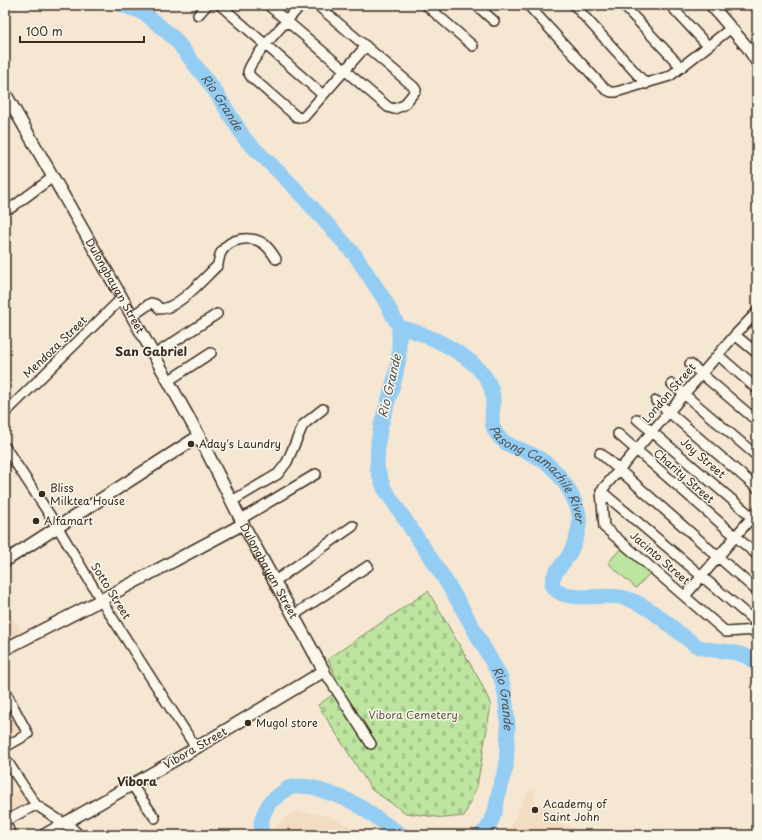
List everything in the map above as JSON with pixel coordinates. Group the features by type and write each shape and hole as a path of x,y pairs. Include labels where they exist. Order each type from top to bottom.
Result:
{"street":[{"path":"198,15 207,5"},
{"path":"220,5 323,95"},
{"path":"268,5 388,107 394,109 404,105 416,90 414,87 318,5"},
{"path":"301,5 249,66 248,72 251,77 298,118 304,117 366,46"},
{"path":"426,5 473,46"},
{"path":"435,12 441,5"},
{"path":"476,5 494,21"},
{"path":"528,5 605,89 611,92 646,84 670,76 731,28"},
{"path":"574,5 646,84"},
{"path":"623,5 681,67"},
{"path":"670,5 708,46"},
{"path":"711,5 748,48 757,62"},
{"name":"Dulongbayan Street","path":"5,93 199,436 242,521 324,671"},
{"path":"11,208 53,177"},
{"path":"132,316 151,303 161,309 174,304 217,266 219,263 220,253 234,240 250,239 262,242 276,259"},
{"name":"Mendoza Street","path":"5,413 122,298"},
{"path":"154,355 217,314"},
{"name":"London Street","path":"601,491 735,334 756,315"},
{"path":"735,334 757,353"},
{"path":"168,381 210,353"},
{"path":"718,355 757,389"},
{"path":"690,364 757,421"},
{"path":"672,384 757,456"},
{"path":"656,401 757,488"},
{"path":"232,501 278,474 287,462 304,425 323,409"},
{"name":"Joy Street","path":"637,419 755,516"},
{"name":"Charity Street","path":"618,434 757,555"},
{"path":"5,561 57,526 199,436"},
{"name":"Sotto Street","path":"5,447 57,526 101,600 196,748"},
{"path":"600,453 757,591"},
{"path":"5,649 101,600 242,521 316,474"},
{"path":"601,491 757,623"},
{"name":"Jacinto Street","path":"601,491 604,527 726,632 757,630"},
{"path":"685,596 735,536 755,516"},
{"path":"275,581 353,526"},
{"path":"294,615 368,566"},
{"path":"324,671 371,744"},
{"name":"Vibora Street","path":"44,835 196,748 324,671"},
{"path":"5,691 28,734 5,747"},
{"path":"5,758 36,805 79,835"},
{"path":"132,785 155,818"},
{"path":"11,835 5,821 36,805"}],"shaded area":[{"path":"5,606 23,634 5,644"},
{"path":"5,692 26,733 5,744"},
{"path":"24,788 34,805 5,819 5,797"},
{"name":"Academy of Saint John","path":"535,789 533,798 537,804 546,806 563,824 573,828 577,835 506,835 527,793"},
{"path":"296,811 329,816 348,825 359,835 273,835 275,826"}],"green space":[{"path":"621,548 650,573 636,588 608,563"},
{"name":"Vibora Cemetery","path":"428,591 480,681 491,705 477,786 464,816 444,818 406,813 372,790 318,705 341,689 328,659"}],"waterway":[{"name":"Rio Grande","path":"122,5 148,16 175,39 215,91 245,139 294,187 355,255 384,299 399,327 399,358 395,378 381,425 378,442 377,468 384,488 458,601 501,678 505,694 508,726 506,768 500,786 495,812 486,830 480,835"},
{"name":"Pasong Camachile River","path":"399,327 442,343 471,362 482,373 490,385 493,398 492,424 496,433 506,443 541,459 556,472 569,490 578,508 579,526 572,549 554,576 552,584 557,590 564,594 573,596 613,596 628,599 651,611 697,646 737,653 751,659 757,665"},
{"name":"Rio Grande","path":"261,835 261,822 270,802 288,788 300,786 312,787 356,804 402,835"}],"place":[{"name":"Aday's Laundry","path":"191,444"},
{"name":"Bliss Milktea House","path":"42,494"},
{"name":"Alfamart","path":"36,521"},
{"name":"Mugol store","path":"248,723"},
{"name":"Academy of Saint John","path":"535,810"}],"district":[{"name":"San Gabriel","path":"151,352"},
{"name":"Vibora","path":"137,782"}]}
